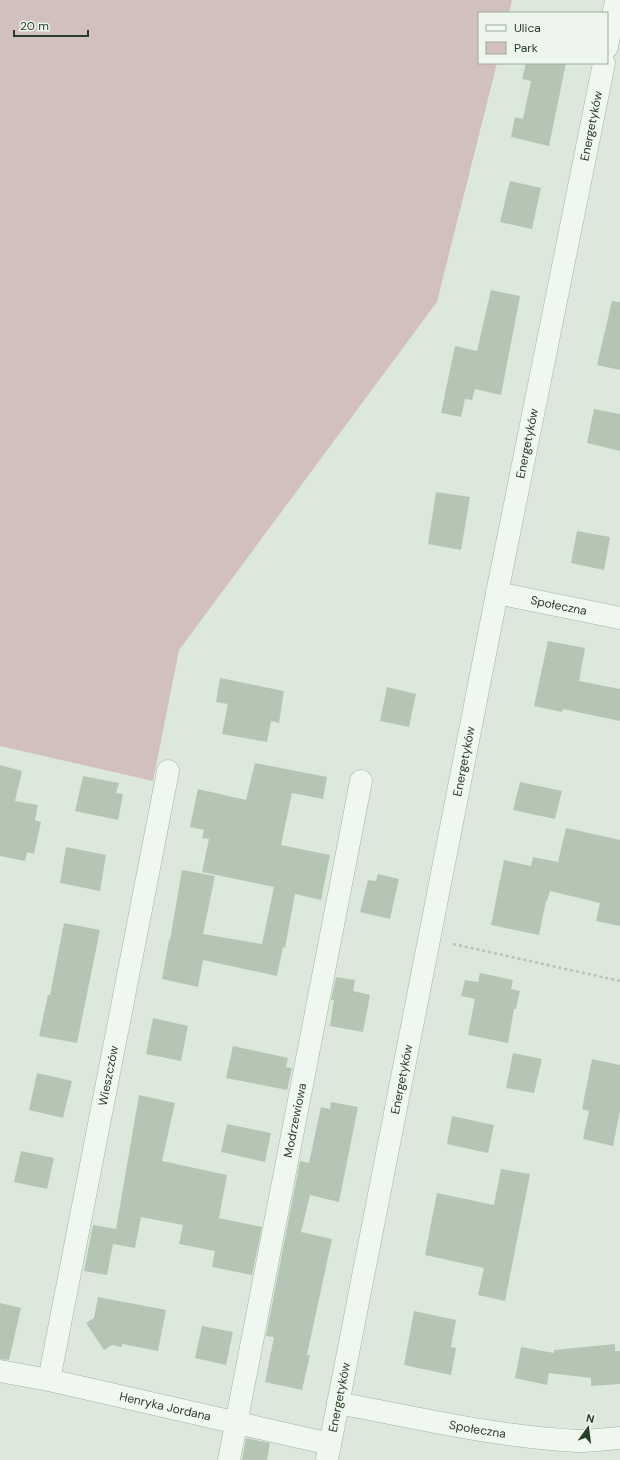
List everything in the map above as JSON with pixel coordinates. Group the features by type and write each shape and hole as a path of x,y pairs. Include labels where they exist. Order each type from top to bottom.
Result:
{"street":[{"path":"608,42 616,0"},
{"name":"Energetyków","path":"329,1452 497,593 604,64"},
{"name":"Społeczna","path":"497,593 620,618"},
{"name":"Wieszczów","path":"49,1380 168,771"},
{"name":"Modrzewiowa","path":"229,1460 360,781"},
{"name":"Henryka Jordana","path":"0,1371 49,1380 236,1423 329,1452"},
{"name":"Społeczna","path":"338,1403 472,1429 528,1436 579,1441 620,1438"}],"path":[{"path":"429,939 620,981"}],"green space":[{"path":"0,0 512,0 509,12 478,12 478,64 497,64 437,302 179,650 153,781 0,746"}],"building":[{"path":"526,64 566,64 549,146 511,137 515,117 523,119 531,81 522,79"},
{"path":"510,181 541,188 532,229 500,222"},
{"path":"491,290 520,296 501,395 475,389 472,400 465,399 461,417 441,413 455,346 477,351"},
{"path":"612,301 620,302 620,370 597,365"},
{"path":"594,409 620,414 620,451 587,443"},
{"path":"436,492 470,497 461,550 428,544"},
{"path":"577,531 610,537 604,570 571,563"},
{"path":"548,641 585,648 579,681 620,689 620,721 563,709 562,712 534,706"},
{"path":"220,678 284,691 279,723 271,721 267,742 222,734 228,704 216,702"},
{"path":"387,687 416,694 409,727 380,721"},
{"path":"255,763 327,777 323,799 292,793 281,845 330,855 321,900 295,894 285,948 283,947 277,976 203,960 198,987 162,979 182,870 215,876 203,934 262,944 274,887 202,872 209,839 202,838 204,830 190,827 198,789 246,800"},
{"path":"0,765 22,771 15,801 38,805 35,820 41,822 34,854 27,852 25,861 0,856"},
{"path":"83,776 119,783 116,793 123,794 118,820 75,811"},
{"path":"520,782 562,791 555,819 513,810"},
{"path":"566,828 620,840 620,926 596,921 600,903 550,891 546,901 539,935 491,925 504,860 531,866 533,857 558,862"},
{"path":"66,847 106,855 100,891 60,883"},
{"path":"378,874 399,879 390,919 360,912 368,880 376,881"},
{"path":"64,923 100,930 77,1043 39,1036 48,995 50,995"},
{"path":"480,973 513,980 511,989 520,991 516,1009 514,1009 508,1043 468,1035 475,999 461,996 465,980 478,982"},
{"path":"336,977 355,980 353,991 370,995 363,1032 330,1026 334,1000 331,1000"},
{"path":"153,1018 188,1026 181,1061 146,1054"},
{"path":"233,1046 288,1058 286,1067 292,1068 287,1090 226,1078"},
{"path":"513,1053 542,1059 534,1093 506,1088"},
{"path":"592,1059 620,1065 620,1111 613,1146 583,1139 589,1111 582,1109"},
{"path":"37,1073 72,1081 63,1118 29,1110"},
{"path":"139,1095 175,1103 162,1161 227,1175 219,1218 262,1227 252,1275 212,1267 215,1251 179,1244 183,1225 141,1217 135,1248 113,1244 107,1275 84,1271 93,1225 116,1229"},
{"path":"331,1102 358,1107 339,1202 310,1195 301,1232 332,1239 307,1355 310,1355 302,1390 265,1382 274,1337 266,1336 300,1161 309,1163 321,1107 330,1109"},
{"path":"452,1116 494,1125 488,1153 447,1144"},
{"path":"227,1124 271,1133 265,1162 221,1152"},
{"path":"21,1151 54,1158 47,1189 14,1182"},
{"path":"501,1169 530,1174 505,1301 478,1295 484,1268 425,1255 437,1193 494,1205"},
{"path":"98,1297 166,1310 158,1351 122,1344 122,1347 112,1345 104,1350 86,1323 94,1318"},
{"path":"0,1303 21,1308 9,1360 0,1359"},
{"path":"414,1311 456,1320 451,1347 456,1348 451,1375 404,1365"},
{"path":"202,1326 233,1332 226,1365 195,1358"},
{"path":"615,1344 615,1351 620,1351 620,1384 591,1386 591,1378 549,1373 547,1385 515,1378 521,1347 554,1353 554,1350"},
{"path":"246,1438 270,1443 267,1460 242,1460"}]}
